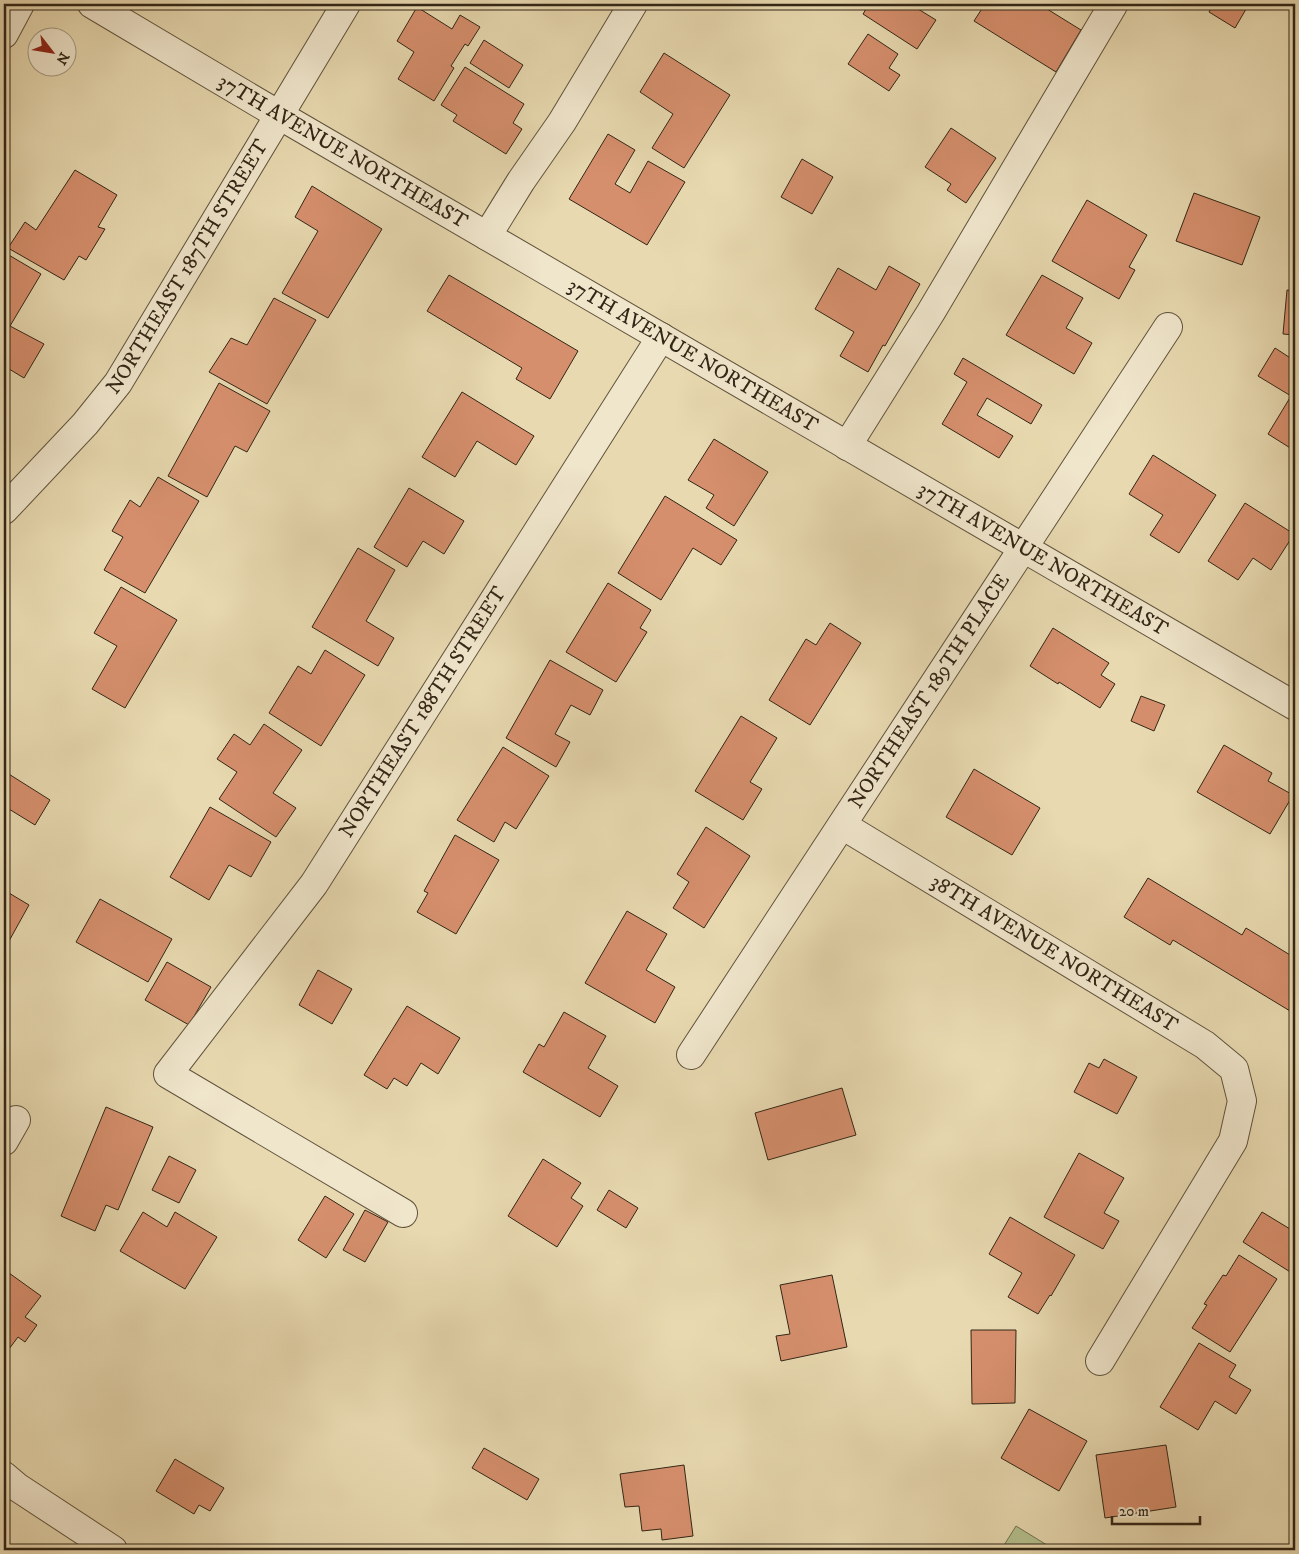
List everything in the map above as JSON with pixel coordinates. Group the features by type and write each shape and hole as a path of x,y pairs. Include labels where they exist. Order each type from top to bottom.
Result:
{"street":[{"path":"4,34 20,4"},
{"name":"37TH AVENUE NORTHEAST","path":"92,4 278,115 1295,706"},
{"name":"NORTHEAST 187TH STREET","path":"4,510 85,424 118,383 346,4"},
{"path":"487,236 562,122 634,4"},
{"path":"847,446 931,312 1113,5"},
{"name":"NORTHEAST 189TH PLACE","path":"691,1055 1168,327"},
{"name":"NORTHEAST 188TH STREET","path":"403,1213 168,1074 314,884 660,337"},
{"name":"38TH AVENUE NORTHEAST","path":"842,825 1205,1045 1234,1069 1242,1101 1233,1141 1100,1361"},
{"path":"4,1476 17,1487 110,1549"}],"green space":[{"path":"1016,1526 1055,1550 1001,1550"}],"building":[{"path":"869,4 910,4 936,20 917,49 863,14"},
{"path":"985,4 1039,4 1081,30 1056,72 974,21"},
{"path":"1213,4 1249,4 1235,28 1209,12"},
{"path":"417,7 452,29 460,15 480,27 468,46 465,44 451,66 454,68 434,101 398,79 414,52 397,41"},
{"path":"868,34 898,54 889,68 900,75 889,91 848,64"},
{"path":"484,40 523,65 509,88 470,63"},
{"path":"664,53 730,95 684,168 652,148 673,114 640,92"},
{"path":"465,67 524,104 513,123 522,129 506,154 453,121 457,115 441,105"},
{"path":"951,128 996,158 966,203 947,190 951,184 925,167"},
{"path":"608,134 635,150 615,184 630,193 648,161 685,182 647,245 569,199"},
{"path":"802,159 833,177 812,214 781,197"},
{"path":"75,170 117,195 98,227 105,229 86,260 79,256 64,280 8,248 25,222 36,230"},
{"path":"312,186 382,229 328,318 282,293 318,231 295,217"},
{"path":"1194,193 1260,217 1242,265 1176,241"},
{"path":"1087,200 1147,235 1129,267 1135,270 1119,299 1052,261"},
{"path":"7,254 41,274 10,326 44,344 24,378 4,366 4,259"},
{"path":"889,266 920,284 868,372 840,356 854,332 815,309 838,268 876,290"},
{"path":"449,275 578,351 550,399 516,379 522,368 427,311"},
{"path":"1042,275 1083,298 1066,328 1092,343 1074,374 1006,335"},
{"path":"1287,290 1295,291 1295,335 1283,334"},
{"path":"274,298 316,320 267,404 209,372 231,338 247,345"},
{"path":"1275,348 1295,361 1295,451 1268,434 1291,396 1258,376"},
{"path":"963,358 1042,405 1031,424 987,398 977,415 1013,436 999,458 942,424 967,382 954,374"},
{"path":"219,383 270,411 247,452 235,446 207,497 168,476"},
{"path":"462,392 534,436 516,465 477,441 455,477 422,457"},
{"path":"714,439 768,472 734,526 706,508 714,495 688,480"},
{"path":"1153,455 1216,495 1179,553 1150,535 1163,515 1129,494"},
{"path":"158,477 199,501 145,593 104,570 123,537 112,531 130,500 140,507"},
{"path":"409,488 464,521 444,554 423,541 407,567 374,547"},
{"path":"665,496 737,540 721,565 693,548 661,600 618,573"},
{"path":"1245,503 1294,534 1271,570 1253,558 1238,580 1208,561"},
{"path":"358,548 395,570 366,621 394,638 378,666 312,627"},
{"path":"608,583 651,610 640,628 647,632 616,682 566,652"},
{"path":"121,587 177,620 125,708 92,689 117,646 94,633"},
{"path":"830,623 861,643 810,725 769,700 806,639 816,645"},
{"path":"1053,628 1109,663 1101,675 1115,684 1100,708 1030,666"},
{"path":"325,650 365,675 321,746 269,713 298,666 311,674"},
{"path":"550,660 603,690 590,715 571,705 555,734 570,742 556,767 506,738"},
{"path":"1141,696 1165,705 1154,731 1131,721"},
{"path":"741,716 777,738 750,782 762,789 743,820 695,791"},
{"path":"264,724 302,750 273,793 296,808 276,837 219,799 237,772 217,759 234,734 250,745"},
{"path":"1224,745 1272,773 1268,781 1293,795 1270,834 1197,792"},
{"path":"503,747 549,776 516,829 505,822 494,842 457,820"},
{"path":"974,769 1040,808 1012,855 946,817"},
{"path":"4,771 50,800 35,825 4,806"},
{"path":"210,807 271,842 251,877 229,865 209,900 170,877"},
{"path":"706,827 750,856 704,928 673,908 689,882 677,874"},
{"path":"455,835 499,860 456,934 417,912 428,893 424,891"},
{"path":"1148,878 1242,935 1246,928 1295,958 1295,1014 1173,940 1170,945 1124,917"},
{"path":"4,890 29,905 4,950"},
{"path":"100,899 172,939 148,982 76,942"},
{"path":"627,911 667,934 646,970 675,987 655,1023 585,983"},
{"path":"167,962 211,987 189,1025 145,1000"},
{"path":"318,970 352,989 332,1024 299,1005"},
{"path":"407,1006 460,1038 438,1074 421,1063 407,1086 394,1078 387,1089 364,1075"},
{"path":"564,1012 606,1036 588,1068 618,1086 600,1117 523,1072 539,1044 544,1047"},
{"path":"1104,1059 1137,1077 1117,1114 1074,1092 1089,1063 1099,1068"},
{"path":"842,1088 856,1135 768,1160 755,1113"},
{"path":"106,1107 153,1127 118,1210 106,1205 95,1231 61,1216"},
{"path":"1079,1153 1124,1178 1104,1213 1119,1221 1103,1249 1044,1217"},
{"path":"169,1156 196,1170 179,1203 152,1190"},
{"path":"543,1159 581,1183 571,1198 583,1206 557,1247 508,1216"},
{"path":"609,1190 638,1208 626,1228 597,1210"},
{"path":"325,1196 354,1214 326,1258 298,1240"},
{"path":"365,1210 388,1222 365,1262 343,1250"},
{"path":"143,1212 167,1227 175,1212 217,1237 185,1289 120,1251"},
{"path":"1262,1212 1295,1232 1295,1275 1243,1242"},
{"path":"1010,1217 1075,1255 1038,1314 1008,1297 1022,1273 989,1254"},
{"path":"1239,1255 1277,1279 1230,1352 1192,1328 1207,1305 1204,1304 1223,1275 1226,1276"},
{"path":"9,1273 41,1296 25,1317 37,1325 25,1342 18,1337 6,1353 4,1352 4,1281"},
{"path":"832,1275 847,1347 781,1361 776,1336 790,1334 780,1285"},
{"path":"971,1330 1016,1330 1015,1403 972,1404"},
{"path":"1199,1343 1236,1365 1229,1377 1251,1390 1236,1414 1215,1401 1198,1430 1160,1407"},
{"path":"1029,1409 1087,1441 1059,1491 1001,1458"},
{"path":"1166,1445 1176,1507 1105,1518 1096,1455"},
{"path":"484,1448 539,1479 527,1500 472,1468"},
{"path":"175,1459 224,1488 210,1511 199,1505 194,1514 156,1491"},
{"path":"684,1465 693,1536 662,1540 661,1529 642,1531 639,1506 625,1507 620,1474"}]}
